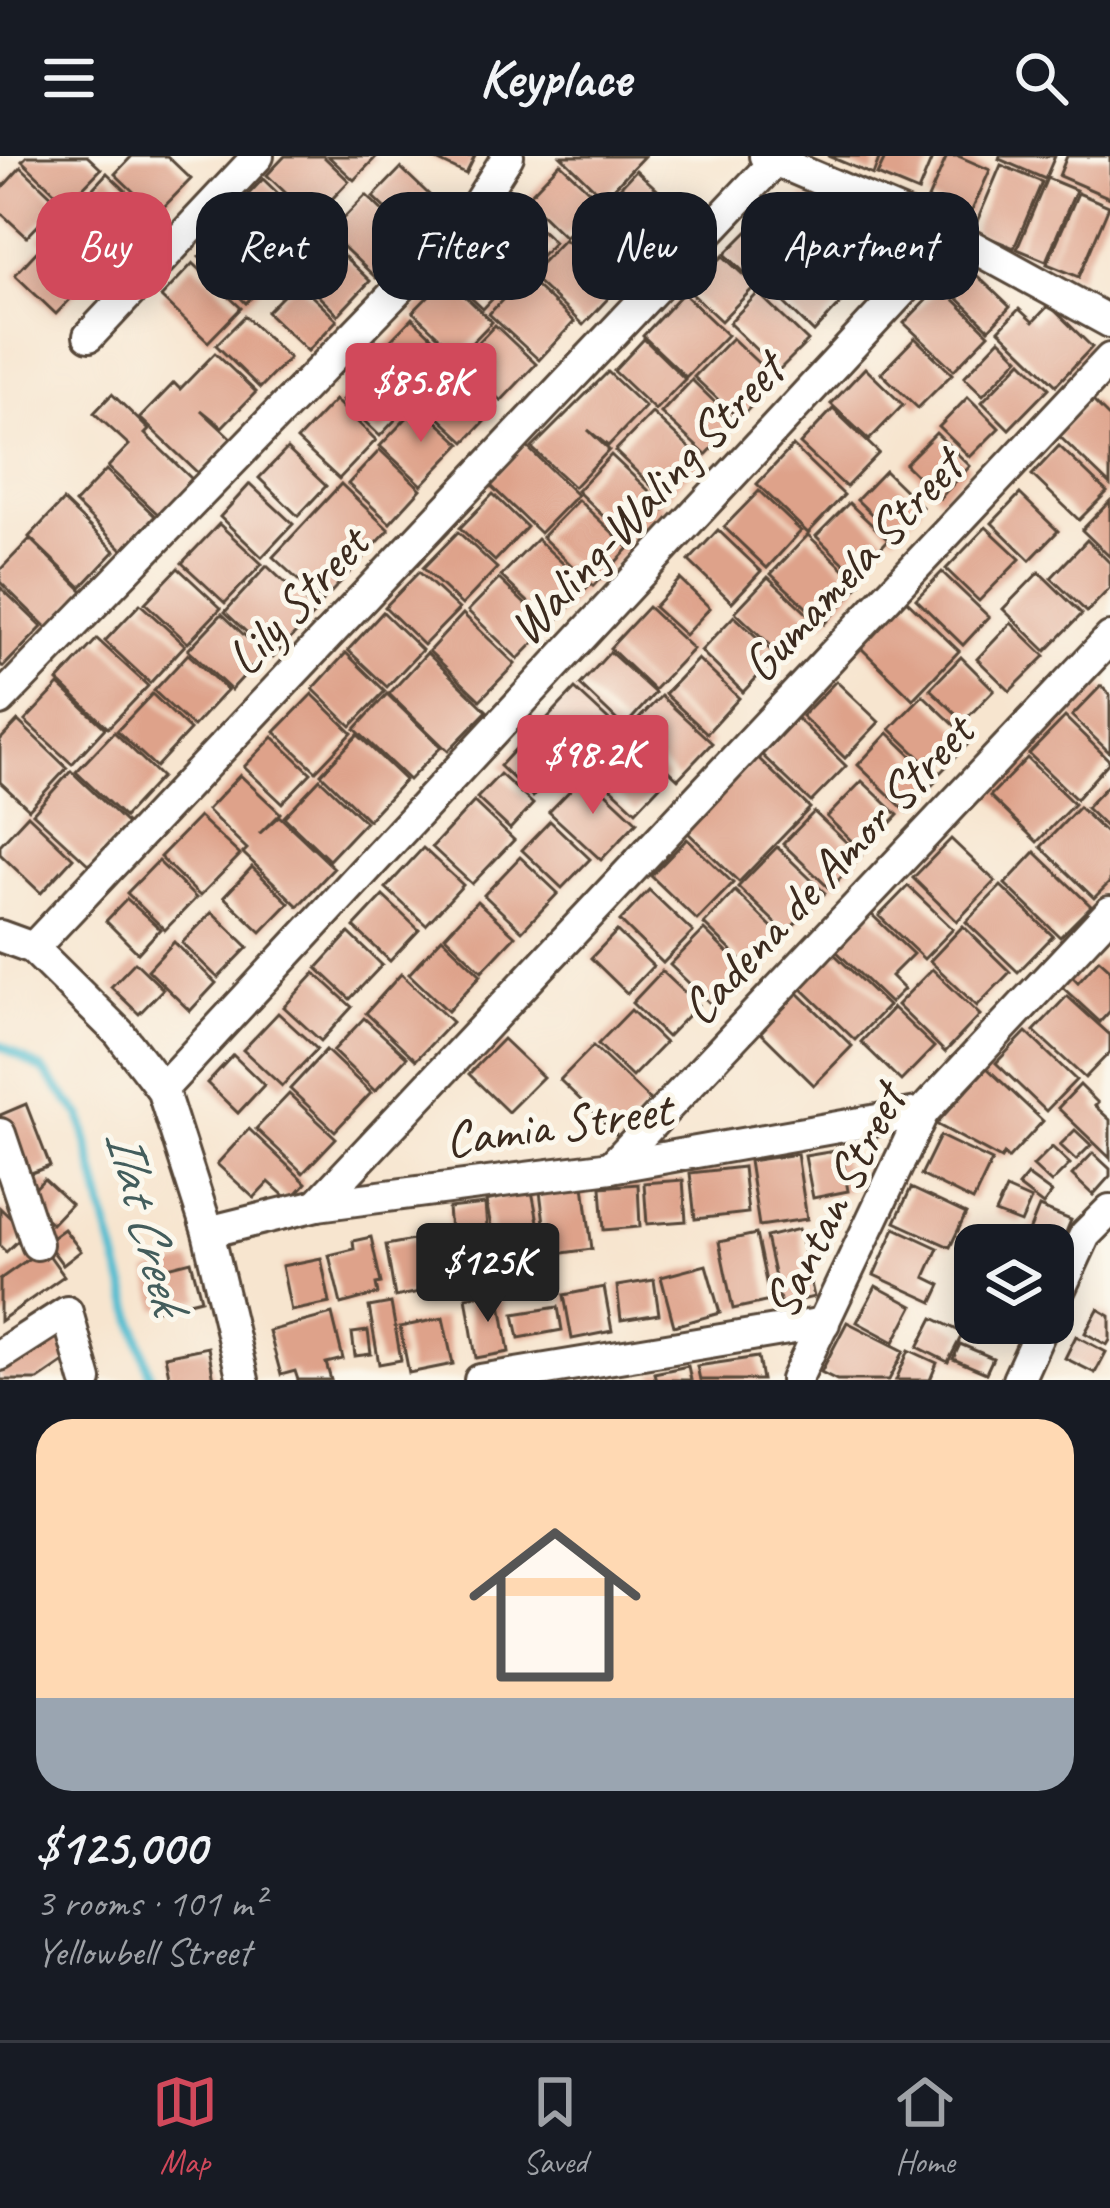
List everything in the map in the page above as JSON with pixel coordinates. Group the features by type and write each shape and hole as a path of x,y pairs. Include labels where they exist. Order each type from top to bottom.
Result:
{"street":[{"path":"89,336 258,156"},
{"path":"0,700 430,257 477,205 508,156"},
{"path":"770,158 850,192"},
{"name":"Lily Street","path":"33,948 770,158"},
{"path":"979,250 1110,322"},
{"name":"Waling-Waling Street","path":"162,1089 894,300"},
{"name":"Gumamela Street","path":"317,1205 1110,359"},
{"name":"Cadena de Amor Street","path":"611,1166 1110,638"},
{"name":"Santan Street","path":"796,1380 923,1112 1110,912"},
{"path":"0,936 33,948 119,1034 162,1089 208,1232 242,1380"},
{"name":"Camia Street","path":"208,1232 317,1205 611,1166 923,1112"},
{"path":"0,1134 38,1244"},
{"path":"1074,1259 1085,1235 1110,1210"},
{"path":"0,1355 67,1312 86,1380"},
{"path":"480,1380 824,1323"},
{"path":"1018,1380 1034,1344"}],"building":[{"path":"27,156 87,156 101,169 79,192 54,192 22,161"},
{"path":"132,156 167,156 191,179 172,199 172,192 134,192 115,174"},
{"path":"285,156 323,156 349,181 339,192 285,192 267,175"},
{"path":"328,156 377,156 354,180"},
{"path":"428,156 475,156 466,174"},
{"path":"561,156 644,156 610,192 598,192"},
{"path":"828,156 880,156 873,175"},
{"path":"886,156 933,156 918,192 877,175"},
{"path":"947,156 990,170 979,195 931,192"},
{"path":"1000,156 1055,156 1045,179"},
{"path":"1067,156 1110,156 1110,198 1059,176"},
{"path":"560,163 591,192 572,192 572,229 565,237 548,220 548,192 533,192"},
{"path":"1001,165 1042,182 1014,248 979,233 979,217"},
{"path":"21,167 47,192 36,192 36,227 27,237 0,212 0,190"},
{"path":"401,168 426,192 378,192"},
{"path":"636,170 660,192 615,192"},
{"path":"107,173 127,192 89,192"},
{"path":"1047,178 1076,190 1046,261 1017,249"},
{"path":"263,179 277,192 251,192"},
{"path":"1078,193 1109,206 1079,277 1047,264"},
{"path":"366,195 372,201 372,274 348,251 348,213"},
{"path":"741,238 741,269 725,254"},
{"path":"564,239 572,247 572,300 607,300 583,325 548,292 548,256"},
{"path":"36,252 36,295 15,275"},
{"path":"723,256 741,273 741,300 721,321 699,300 717,300 717,262"},
{"path":"348,260 370,281 338,315 323,300 348,300"},
{"path":"193,263 196,300 232,300 241,308 208,342 164,300 172,300 172,285"},
{"path":"979,277 1010,307 989,329 959,300 979,300"},
{"path":"548,298 574,322 539,360 489,314 502,300"},
{"path":"41,300 70,300 56,314"},
{"path":"279,300 316,300 337,320 308,351 267,312"},
{"path":"425,300 469,300 492,322 459,356 413,312"},
{"path":"676,300 690,300 727,335 686,377 643,336"},
{"path":"751,300 765,300 808,341 778,371 729,323"},
{"path":"781,300 843,301 814,332"},
{"path":"926,300 954,300 989,334 954,370 904,323"},
{"path":"1049,305 1092,347 1056,385 999,330 1019,309 1033,322"},
{"path":"245,316 289,358 260,388 216,345"},
{"path":"412,318 455,359 418,398 375,357"},
{"path":"495,325 536,364 501,401 460,362"},
{"path":"732,338 776,380 739,419 694,377"},
{"path":"915,338 952,374 918,408 881,373"},
{"path":"644,339 685,379 655,410 614,371"},
{"path":"1000,339 1019,358 983,395 964,377"},
{"path":"215,353 256,392 222,427 201,410 232,439 199,474 140,418 174,383 180,389"},
{"path":"1022,361 1049,388 1009,429 982,402"},
{"path":"375,365 413,401 380,436 342,400"},
{"path":"452,367 497,408 465,442 420,400"},
{"path":"865,368 903,405 869,440 831,404"},
{"path":"608,372 645,407 608,446 588,430 609,450 574,487 532,448"},
{"path":"692,380 736,423 706,455 661,413"},
{"path":"112,394 194,481 160,516 108,467 129,445 94,413"},
{"path":"968,397 999,428 970,457 939,427"},
{"path":"1091,399 1110,418 1110,485 1057,434"},
{"path":"335,400 376,440 339,479 297,440"},
{"path":"419,405 461,444 422,485 380,446"},
{"path":"833,409 879,453 846,487 800,444"},
{"path":"652,413 702,460 665,499 615,451"},
{"path":"936,433 970,466 940,498 905,464"},
{"path":"525,445 577,495 540,533 488,483"},
{"path":"793,446 844,495 808,533 757,484"},
{"path":"1059,446 1107,492 1079,520 1032,475"},
{"path":"287,449 326,486 298,516 259,478"},
{"path":"380,450 421,489 390,523 348,484"},
{"path":"611,455 666,507 631,543 577,491"},
{"path":"106,470 155,516 123,550 75,503"},
{"path":"885,471 922,507 894,536 857,500"},
{"path":"250,484 293,524 262,557 220,517"},
{"path":"341,484 389,530 322,602 273,557"},
{"path":"759,491 801,531 767,568 724,527"},
{"path":"493,494 527,527 495,561 460,528"},
{"path":"1020,494 1058,531 1030,560 992,523"},
{"path":"578,500 629,548 593,586 542,537"},
{"path":"63,501 115,551 81,587 29,537"},
{"path":"1110,501 1110,557 1082,530"},
{"path":"849,503 888,540 855,574 816,536"},
{"path":"219,524 262,564 225,603 182,563"},
{"path":"986,527 1020,559 979,601 946,569"},
{"path":"718,530 761,571 732,602 689,561"},
{"path":"458,532 497,568 462,605 423,568"},
{"path":"808,535 860,584 824,624 771,574"},
{"path":"30,539 84,592 48,629 0,582 0,570"},
{"path":"537,539 588,587 552,625 501,576"},
{"path":"1087,540 1110,563 1110,588 1087,612 1051,578"},
{"path":"267,566 316,612 273,657 225,612"},
{"path":"178,568 221,608 188,643 145,603"},
{"path":"419,572 459,609 424,645 385,607"},
{"path":"942,572 989,617 963,645 916,599"},
{"path":"1039,572 1082,614 1046,651 1003,609"},
{"path":"768,577 813,619 780,654 735,612"},
{"path":"499,579 549,627 518,659 468,611"},
{"path":"680,579 710,608 685,635 654,607"},
{"path":"0,587 42,627 3,667 0,664"},
{"path":"905,599 959,651 913,699 859,646"},
{"path":"140,604 185,645 150,683 105,641"},
{"path":"648,607 693,649 654,690 610,648"},
{"path":"383,612 422,650 387,687 348,650"},
{"path":"222,614 264,654 231,690 188,650"},
{"path":"463,614 515,664 480,700 429,651"},
{"path":"734,616 777,656 743,692 701,651"},
{"path":"1011,623 1045,656 1010,691 977,659"},
{"path":"97,639 148,686 108,728 58,681"},
{"path":"610,652 655,693 624,727 580,685"},
{"path":"346,653 385,691 351,726 313,689"},
{"path":"427,653 487,711 448,751 389,694"},
{"path":"188,654 227,690 193,727 154,691"},
{"path":"961,657 994,690 964,721 930,689"},
{"path":"698,659 739,698 707,733 665,694"},
{"path":"836,681 879,722 845,758 802,716"},
{"path":"59,685 105,728 72,764 25,721"},
{"path":"1101,686 1110,695 1110,753 1072,716"},
{"path":"575,689 617,728 584,763 542,724"},
{"path":"152,694 190,730 156,767 117,731"},
{"path":"312,694 352,733 316,771 275,732"},
{"path":"387,694 441,747 409,780 355,729"},
{"path":"923,695 971,741 938,775 890,729"},
{"path":"661,696 712,743 678,779 627,731"},
{"path":"1065,717 1110,761 1076,799 1029,754"},
{"path":"797,718 846,766 811,802 762,755"},
{"path":"18,721 67,768 29,809 0,782 0,740"},
{"path":"534,729 567,761 533,797 500,766"},
{"path":"114,732 161,777 124,817 76,772"},
{"path":"888,733 937,780 907,812 858,765"},
{"path":"622,734 668,777 636,811 590,768"},
{"path":"358,735 405,780 368,820 321,774"},
{"path":"273,737 311,773 282,803 244,767"},
{"path":"756,756 810,808 739,882 684,829"},
{"path":"1027,758 1074,804 1037,842 990,796"},
{"path":"71,771 127,824 89,865 33,813"},
{"path":"500,774 533,804 510,829 477,798"},
{"path":"586,774 637,822 601,860 549,812"},
{"path":"240,775 280,813 259,834 279,816 334,868 298,906 207,810"},
{"path":"320,779 365,822 329,860 284,817"},
{"path":"862,781 898,815 863,852 827,817"},
{"path":"1110,783 1110,831 1086,808"},
{"path":"474,802 514,840 472,884 432,847"},
{"path":"1079,807 1110,837 1110,882 1094,898 1041,847"},
{"path":"814,812 861,856 830,889 783,844"},
{"path":"28,815 73,858 41,893 0,854 0,845"},
{"path":"199,817 240,855 200,896 160,857"},
{"path":"550,821 590,859 562,888 522,850"},
{"path":"687,839 733,883 697,920 651,876"},
{"path":"951,839 995,881 957,921 913,878"},
{"path":"777,847 825,893 786,933 738,887"},
{"path":"423,848 463,885 426,925 386,888"},
{"path":"1035,852 1091,906 1060,937 1005,884"},
{"path":"520,857 558,893 522,931 484,895"},
{"path":"158,861 196,898 165,930 127,893"},
{"path":"252,867 289,903 261,932 224,897"},
{"path":"908,886 953,929 924,959 879,916"},
{"path":"1001,886 1053,936 1018,972 966,922"},
{"path":"649,890 693,932 663,963 620,921"},
{"path":"735,891 780,935 749,968 704,924"},
{"path":"383,896 419,930 390,961 354,927"},
{"path":"127,899 160,929 138,953 106,921"},
{"path":"477,901 515,936 482,971 445,936"},
{"path":"212,912 248,947 218,978 182,943"},
{"path":"870,913 913,954 891,976 904,989 890,1003 835,950"},
{"path":"963,926 1010,972 977,1006 930,961"},
{"path":"704,930 746,971 713,1006 670,965"},
{"path":"617,931 653,966 627,993 591,958"},
{"path":"349,933 382,965 350,999 317,968"},
{"path":"442,938 481,975 448,1011 409,974"},
{"path":"174,942 216,983 190,1011 148,970"},
{"path":"832,952 888,1006 855,1040 799,986"},
{"path":"1099,959 1110,969 1110,1011 1100,1022 1060,985 1070,974 1078,982"},
{"path":"135,962 163,989 139,1014 111,987"},
{"path":"932,969 980,1015 945,1052 897,1005"},
{"path":"662,971 698,1005 667,1037 632,1003"},
{"path":"315,973 352,1007 321,1041 284,1007"},
{"path":"401,974 452,1022 416,1060 366,1013"},
{"path":"795,990 852,1046 814,1085 757,1029"},
{"path":"1067,996 1110,1035 1110,1052 1085,1078 1034,1031"},
{"path":"893,1008 934,1047 901,1081 861,1042"},
{"path":"631,1010 665,1043 632,1077 598,1044"},
{"path":"278,1013 317,1049 282,1086 243,1050"},
{"path":"364,1018 407,1057 375,1091 333,1051"},
{"path":"1026,1032 1076,1080 1046,1111 996,1063"},
{"path":"503,1039 543,1077 508,1112 469,1074"},
{"path":"593,1046 651,1101 618,1136 560,1080"},
{"path":"326,1050 371,1093 335,1131 290,1089"},
{"path":"233,1055 264,1085 238,1113 207,1083"},
{"path":"987,1068 1043,1121 1008,1159 936,1124"},
{"path":"1080,1085 1110,1120 1110,1158 1058,1108"},
{"path":"289,1094 336,1138 303,1173 256,1129"},
{"path":"26,1104 50,1166 23,1176 0,1115"},
{"path":"249,1129 306,1183 290,1201 269,1182 254,1198 217,1164"},
{"path":"1075,1130 1091,1145 1076,1160 1060,1145"},
{"path":"940,1136 992,1161 973,1201 921,1175"},
{"path":"1052,1147 1070,1164 1051,1183 1033,1166"},
{"path":"841,1150 848,1191 813,1198 805,1156"},
{"path":"1093,1153 1110,1169 1110,1176 1093,1195 1072,1175"},
{"path":"797,1154 807,1219 759,1226 749,1161"},
{"path":"743,1167 748,1213 695,1219 690,1173"},
{"path":"1027,1175 1052,1193 1043,1205 1018,1186"},
{"path":"44,1179 71,1204 52,1224 24,1200"},
{"path":"683,1180 686,1221 647,1224 644,1183"},
{"path":"638,1184 640,1227 604,1230 601,1187"},
{"path":"584,1185 592,1249 548,1255 540,1191"},
{"path":"911,1188 966,1214 961,1224 954,1224 950,1247 895,1222"},
{"path":"1006,1189 1031,1200 1021,1223 995,1213"},
{"path":"532,1191 541,1237 495,1247 486,1201"},
{"path":"485,1204 490,1263 453,1266 448,1208"},
{"path":"1039,1207 1071,1220 1069,1224 1032,1224"},
{"path":"0,1208 26,1233 6,1252 0,1246"},
{"path":"895,1228 938,1248 925,1277 941,1285 933,1302 874,1275"},
{"path":"64,1229 81,1251 63,1265 46,1242"},
{"path":"799,1229 814,1297 781,1305 766,1237"},
{"path":"756,1234 770,1301 733,1309 719,1242"},
{"path":"371,1237 381,1283 376,1284 378,1294 341,1304 329,1255 354,1249 353,1241"},
{"path":"424,1238 434,1289 395,1297 386,1245"},
{"path":"44,1248 64,1276 0,1321 0,1279"},
{"path":"321,1258 330,1303 291,1311 282,1266"},
{"path":"191,1261 201,1299 157,1310 148,1272"},
{"path":"706,1265 720,1313 674,1326 661,1277"},
{"path":"654,1280 659,1314 621,1320 617,1286"},
{"path":"876,1286 913,1306 894,1342 857,1322"},
{"path":"604,1287 612,1331 572,1339 564,1295"},
{"path":"499,1291 509,1352 476,1358 466,1297"},
{"path":"391,1303 401,1360 379,1364 369,1307"},
{"path":"558,1307 562,1330 519,1338 514,1314"},
{"path":"1098,1309 1110,1316 1107,1345 1085,1333"},
{"path":"332,1314 343,1359 326,1363 331,1380 298,1380 295,1371 281,1375 269,1331"},
{"path":"443,1318 453,1364 409,1373 400,1327"},
{"path":"933,1318 954,1328 957,1344 948,1362 918,1347"},
{"path":"847,1322 904,1351 889,1380 837,1380 821,1372"},
{"path":"368,1331 371,1354 355,1356 352,1333"},
{"path":"54,1334 70,1358 38,1380 0,1380 0,1371"},
{"path":"1076,1336 1106,1352 1095,1373 1065,1358"},
{"path":"960,1344 993,1358 986,1373 953,1359"},
{"path":"208,1347 214,1380 170,1380 165,1356"},
{"path":"909,1350 937,1363 930,1380 896,1380"},
{"path":"758,1357 762,1380 700,1380 697,1366"},
{"path":"688,1366 691,1380 656,1380 654,1373"}],"waterway":[{"name":"Ilat Creek","path":"0,1045 43,1070 81,1116 151,1380"}]}
